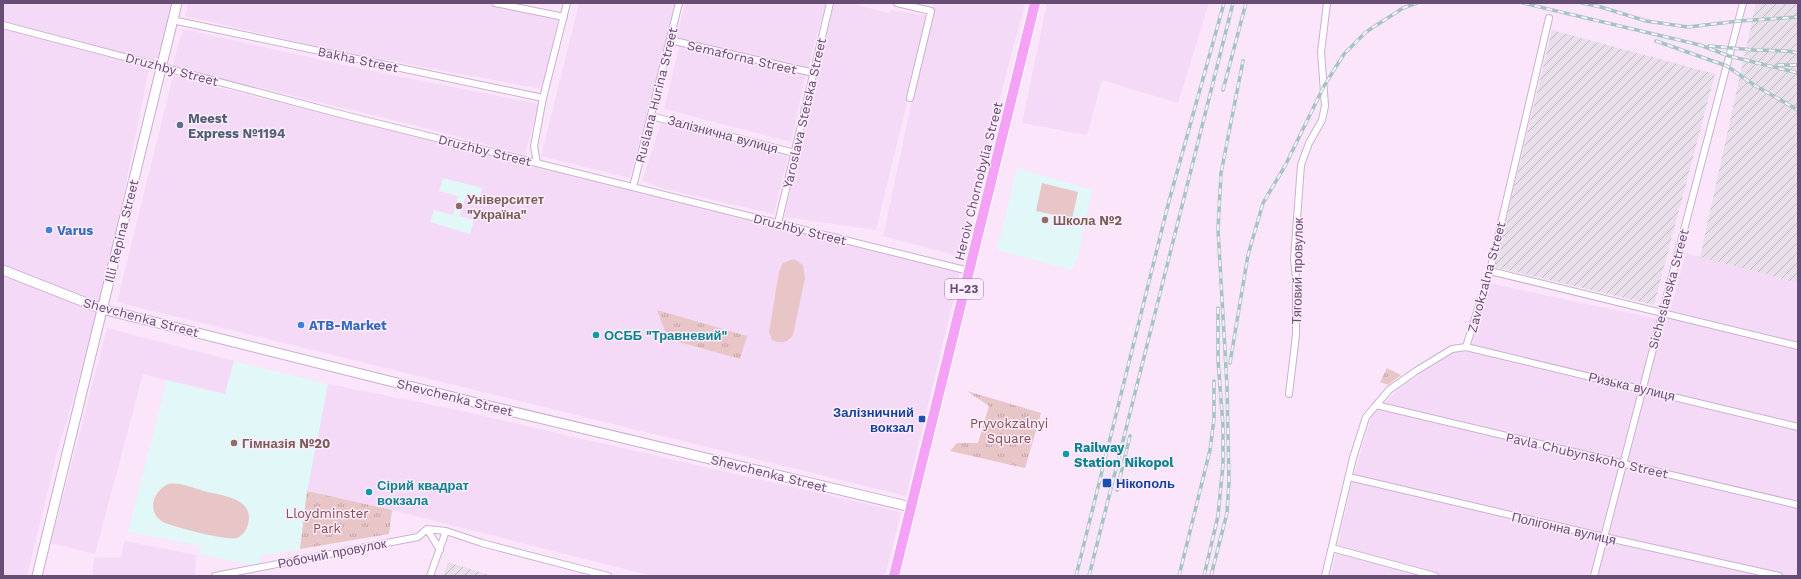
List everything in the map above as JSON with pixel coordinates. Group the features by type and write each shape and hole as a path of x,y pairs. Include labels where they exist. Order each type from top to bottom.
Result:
{"main road":[{"name":"Heroiv Chornobylia Street","path":"894,576 1035,3"}],"street":[{"name":"Illi Repina Street","path":"37,576 176,3"},
{"path":"495,3 564,17"},
{"path":"537,163 534,146 543,98 567,3"},
{"name":"Ruslana Hurina Street","path":"633,187 679,3"},
{"name":"Yaroslava Stetska Street","path":"778,223 830,3"},
{"path":"897,3 931,11 910,98"},
{"name":"Тяговий провулок","path":"1289,394 1296,335 1296,277 1294,259 1301,165 1309,143 1322,120 1325,106 1321,52 1327,3"},
{"name":"Sicheslavska Street","path":"1594,576 1743,3"},
{"name":"Zavokzalna Street","path":"1325,576 1349,477 1366,416 1390,390 1416,371 1452,349 1466,347 1490,272 1549,18"},
{"name":"Bakha Street","path":"172,20 543,98"},
{"name":"Druzhby Street","path":"3,25 161,65 348,116 969,271"},
{"name":"Semaforna Street","path":"670,40 814,73"},
{"name":"Залізнична вулиця","path":"651,116 795,153"},
{"name":"Shevchenka Street","path":"3,270 102,309 493,407 911,507"},
{"path":"1490,272 1798,346"},
{"name":"Ризька вулиця","path":"1466,347 1798,427"},
{"name":"Pavla Chubynskoho Street","path":"1376,405 1798,504"},
{"name":"Полігонна вулиця","path":"1349,477 1604,537 1779,576"},
{"path":"427,529 446,531 482,543 608,576"},
{"path":"427,529 440,550"},
{"name":"Робочий провулок","path":"215,576 418,536 427,529"},
{"path":"430,576 446,531"},
{"path":"1332,548 1435,576"}],"shaded area":[{"path":"3,3 172,3 161,55 148,73 103,297 99,301 93,301 3,266"},
{"path":"188,3 487,3 558,19 542,89 336,51 185,16"},
{"path":"579,3 676,3 630,178 541,156"},
{"path":"686,3 826,3 807,70 675,39"},
{"path":"834,3 850,3 889,13 891,10 928,16 876,230 784,217"},
{"path":"933,3 1025,3 958,256 883,236"},
{"path":"1047,3 1209,3 1178,103 1102,80 1087,135 1022,123"},
{"path":"1756,3 1798,3 1798,283 1700,257"},
{"path":"183,29 367,70 539,104 525,155 406,123 172,67"},
{"path":"1552,30 1715,74 1654,305 1495,267"},
{"path":"680,44 806,74 791,142 664,109"},
{"path":"173,76 960,272 906,496 117,302"},
{"path":"661,123 788,155 774,214 665,189 642,181"},
{"name":"Школа №2","path":"1017,168 1092,190 1078,256 1072,270 997,250"},
{"name":"Університет \"Україна\"","path":"443,178 482,188 478,202 465,198 460,216 474,220 470,234 430,222 434,210 453,215 458,196 439,191"},
{"path":"1686,253 1798,283 1798,576 1331,576 1352,482 1372,414 1400,388 1455,351 1471,346 1488,283 1667,321"},
{"path":"3,275 95,311 98,317 57,453 27,576 3,576"},
{"path":"107,328 234,361 225,395 143,374 95,554 51,543"},
{"name":"Гімназія №20","path":"234,361 328,384 307,491 392,510 389,534 260,556 259,566 199,554 201,546 128,532 167,380 225,394"},
{"path":"328,384 453,409 901,512 885,576 652,576 392,510 307,491"},
{"path":"125,541 196,555 195,576 92,576 94,558 121,557"},
{"path":"448,562 492,576 443,576"}],"green space":[{"path":"1042,183 1078,192 1072,219 1036,211"},
{"path":"794,259 803,265 805,278 793,335 789,340 779,342 772,340 769,332 779,272 783,263"},
{"path":"657,310 747,336 740,359 668,339"},
{"path":"1387,368 1401,375 1388,385 1380,382"},
{"name":"Pryvokzalnyi Square","path":"967,391 1041,413 1025,468 950,451 957,443 978,443 989,406"},
{"path":"168,484 186,486 228,497 242,503 247,509 249,515 248,524 245,531 237,538 231,538 200,533 163,522 154,513 153,507 155,496 158,491"},
{"name":"Lloydminster Park","path":"307,491 392,510 389,534 300,549"}],"railway":[{"path":"1076,576 1169,201 1224,3"},
{"path":"1089,576 1233,3"},
{"path":"1223,90 1246,3"},
{"path":"1230,363 1248,255 1263,203 1285,166 1324,86 1344,54 1366,32 1403,8 1417,3"},
{"path":"1523,3 1700,45 1729,56 1798,73"},
{"path":"1582,3 1601,7 1646,21 1688,27 1739,21 1798,17"},
{"path":"1656,41 1727,66 1754,85 1798,110"},
{"path":"1709,46 1798,53"},
{"path":"1211,576 1227,513 1229,481 1227,386 1218,229 1221,173 1243,61"},
{"path":"1778,65 1798,65"},
{"path":"1204,576 1218,516 1223,464 1223,426 1218,360 1218,308"},
{"path":"1179,576 1210,450 1214,419 1214,381"},
{"path":"1117,490 1130,436"}],"place":[{"name":"Meest Express №1194","path":"180,125"},
{"name":"Університет \"Україна\"","path":"459,206"},
{"name":"Школа №2","path":"1045,220"},
{"name":"Varus","path":"49,230"},
{"name":"ATB-Market","path":"301,325"},
{"name":"ОСББ \"Травневий\"","path":"596,335"},
{"name":"Залізничний вокзал","path":"922,419"},
{"name":"Гімназія №20","path":"234,443"},
{"name":"Railway Station Nikopol","path":"1066,454"},
{"name":"Нікополь","path":"1107,483"},
{"name":"Сірий квадрат вокзала","path":"369,492"}]}
